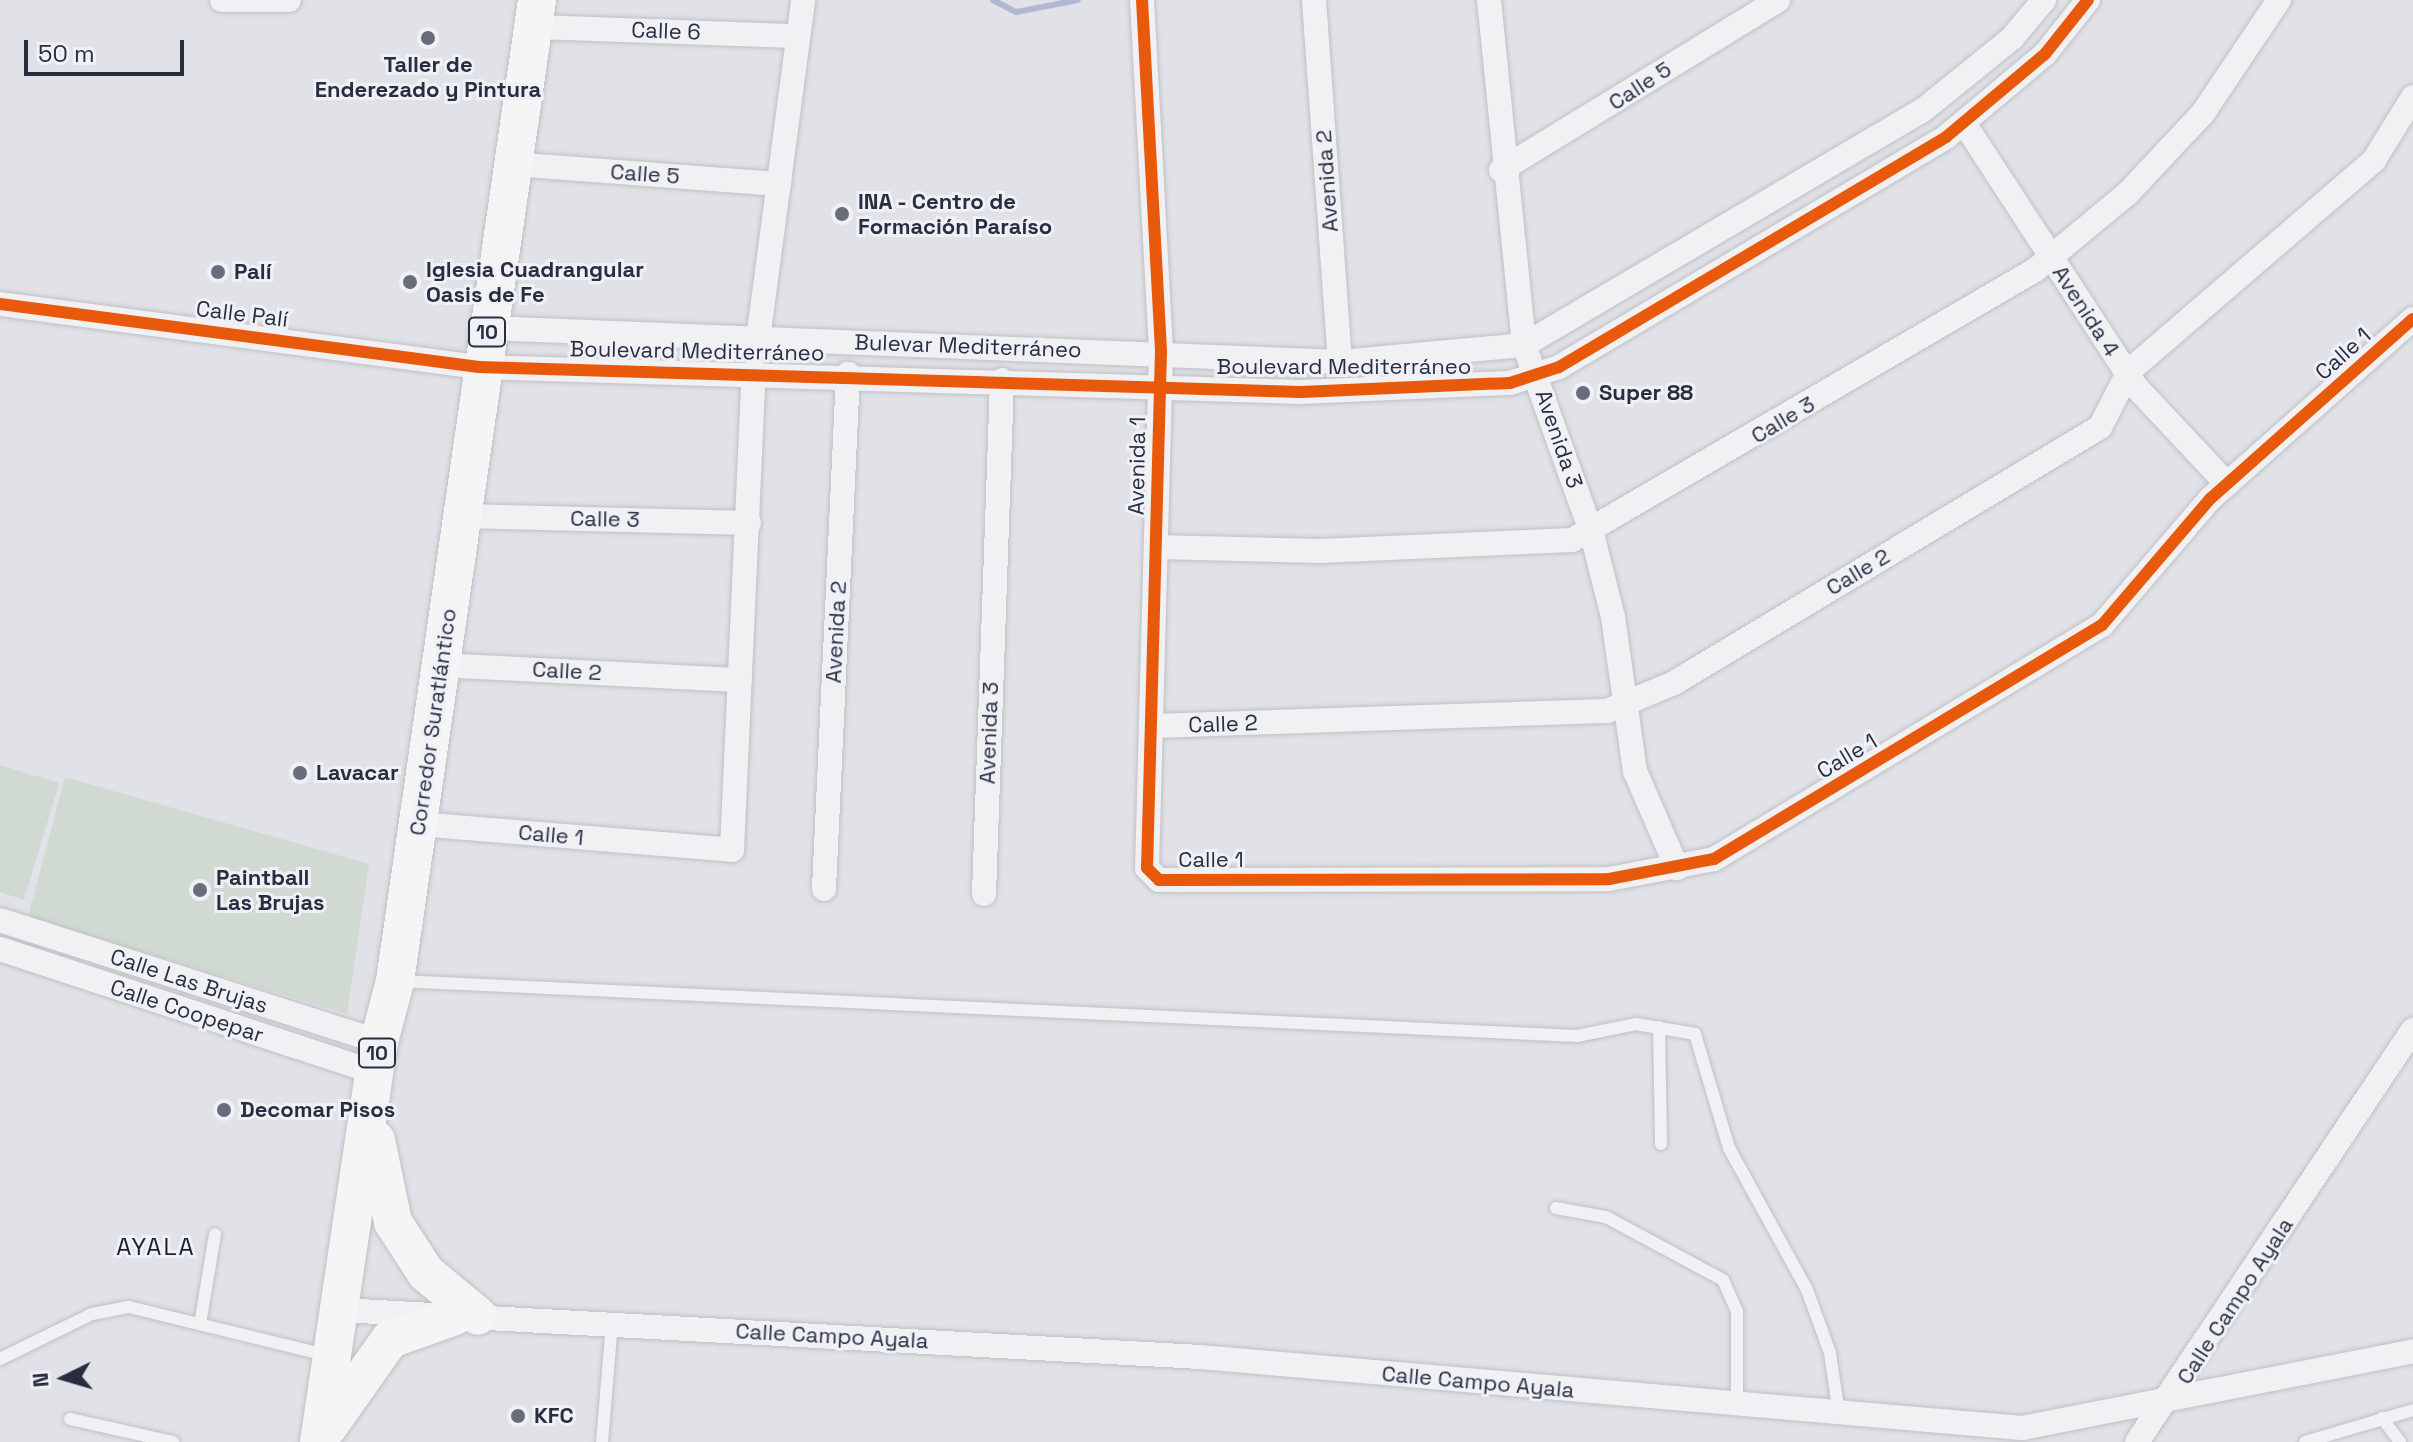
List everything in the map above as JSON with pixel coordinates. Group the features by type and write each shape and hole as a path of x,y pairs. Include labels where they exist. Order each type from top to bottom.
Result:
{"main road":[{"name":"Corredor Suratlántico","path":"320,1440 374,1073 395,981 442,665 479,367 488,328 536,14"},
{"path":"320,1440 390,1339 467,1316 426,1273 393,1222 374,1073"}],"street":[{"path":"222,0 249,6 289,0"},
{"path":"758,339 803,0"},
{"name":"Avenida 1","path":"1142,0 1161,351 1147,868 1159,880"},
{"name":"Avenida 2","path":"1314,0 1340,362"},
{"name":"Avenida 3","path":"1489,0 1501,170 1524,345 1591,530 1626,703 1635,771 1677,868"},
{"name":"Calle 5","path":"1501,170 1778,0"},
{"name":"Boulevard Mediterráneo","path":"1161,351 1340,362 1524,345 1922,111 2012,38 2044,0"},
{"name":"Boulevard Mediterráneo","path":"479,367 754,371 1159,386 1446,391 1537,375 1964,123 2045,54 2088,0"},
{"name":"Calle 3","path":"1156,547 1320,551 1572,540 2051,257 2128,193 2203,113 2279,0"},
{"name":"Calle 6","path":"536,14 798,36"},
{"name":"Calle 2","path":"1151,726 1607,711 1674,683 2100,427 2127,374 2374,160 2413,97"},
{"name":"Avenida 4","path":"1964,123 2127,374 2227,484"},
{"name":"Calle 5","path":"512,164 779,184"},
{"name":"Calle Palí","path":"0,304 479,367"},
{"name":"Calle 1","path":"1159,880 1609,879 1714,859 2102,625 2227,484 2413,319"},
{"name":"Bulevar Mediterráneo","path":"488,328 1161,351"},
{"path":"740,680 754,371"},
{"name":"Avenida 2","path":"824,889 848,374"},
{"name":"Avenida 3","path":"984,894 1002,380"},
{"name":"Calle 3","path":"462,516 749,523"},
{"name":"Calle 2","path":"442,665 740,680"},
{"name":"Calle 1","path":"418,824 732,850 740,680"},
{"name":"Calle Las Brujas","path":"0,920 374,1073"},
{"name":"Calle Coopepar","path":"0,949 374,1073"},
{"name":"Calle Campo Ayala","path":"341,1310 1200,1357 1839,1414 2026,1435 2167,1404 2413,1030"},
{"path":"2137,1442 2167,1404 2327,1363 2413,1351"}],"lane":[{"path":"395,981 1577,1036 1609,1025 1659,1027 1695,1034 1702,1048 1712,1108 1807,1290 1836,1378 1839,1414"},
{"path":"1659,1027 1661,1144"},
{"path":"1556,1208 1606,1217 1723,1280 1737,1311 1737,1405"},
{"path":"200,1324 215,1234"},
{"path":"0,1359 92,1314 129,1307 333,1357"},
{"path":"602,1442 612,1323"},
{"path":"2309,1441 2413,1410"},
{"path":"2382,1418 2400,1442"},
{"path":"70,1419 173,1442"}],"shaded area":[{"path":"0,765 59,783 24,900 0,892"},
{"name":"Paintball Las Brujas","path":"65,777 369,864 347,1014 28,917"}],"waterway":[{"path":"993,0 1016,12 1078,0"}],"cycle path":[{"path":"1142,0 1161,351 1147,868 1159,880 1609,879 1714,859 2102,625 2210,499 2413,319"},
{"path":"0,304 479,367 1301,392 1510,383 1559,367 1946,137 2045,54 2088,0"}],"place":[{"name":"Taller de Enderezado y Pintura","path":"428,38"},
{"name":"INA - Centro de Formación Paraíso","path":"842,214"},
{"name":"Palí","path":"218,272"},
{"name":"Iglesia Cuadrangular Oasis de Fe","path":"410,282"},
{"name":"Super 88","path":"1583,393"},
{"name":"Lavacar","path":"300,773"},
{"name":"Paintball Las Brujas","path":"200,890"},
{"name":"Decomar Pisos","path":"224,1110"},
{"name":"KFC","path":"518,1416"}],"district":[{"name":"AYALA","path":"156,1247"}]}
